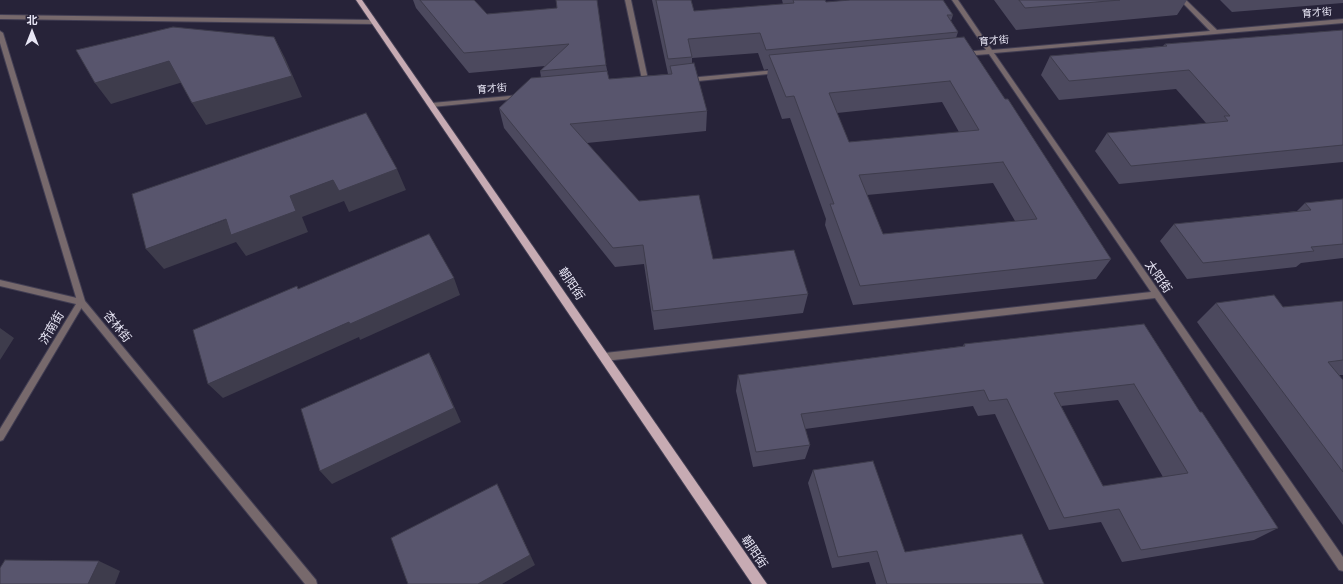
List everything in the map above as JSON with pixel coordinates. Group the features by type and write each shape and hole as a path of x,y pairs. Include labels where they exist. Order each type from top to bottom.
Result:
{"main road":[{"name":"朝阳街","path":"359,0 760,584"}],"street":[{"path":"628,0 646,84"},
{"name":"太阳街","path":"955,0 989,52 1343,566"},
{"path":"1183,0 1215,32"},
{"path":"0,16 374,22"},
{"name":"育才街","path":"958,55 1343,21"},
{"name":"杏林街","path":"0,33 81,302 312,584"},
{"path":"677,82 786,71"},
{"path":"638,85 654,84"},
{"name":"育才街","path":"432,105 527,96"},
{"name":"济南街","path":"0,284 81,302 0,437"},
{"path":"605,357 1157,295"}],"building":[{"path":"420,0 474,0 487,14 557,8 556,0 597,0 606,65 540,71 569,44 464,53"},
{"path":"656,0 691,0 694,11 794,3 793,0 825,0 826,2 850,0 943,0 953,15 947,15 958,32 766,50 760,33 688,39 692,57 668,59"},
{"path":"1019,0 1120,0 1025,8"},
{"path":"173,27 274,37 292,76 192,103 169,61 95,83 76,50"},
{"path":"1343,30 1343,145 1131,166 1107,133 1228,121 1224,116 1230,116 1189,70 1069,81 1050,56 1167,46 1165,44"},
{"path":"964,37 1005,99 1008,99 1111,259 860,286 830,204 834,204 794,96 786,97 769,55","holes":["950,81 979,130 849,142 829,93","1003,162 1037,219 883,234 859,175"]},
{"path":"694,63 707,111 570,124 639,201 699,195 713,259 794,250 808,294 653,311 643,245 613,248 499,108 531,78 607,71 609,79 672,74 670,66"},
{"path":"366,113 397,169 339,191 333,180 290,196 296,211 231,235 226,219 146,249 132,194"},
{"path":"1343,199 1343,244 1311,247 1314,251 1203,263 1174,224 1311,210 1305,203"},
{"path":"429,234 454,278 208,384 193,330 297,286 298,289"},
{"path":"1274,295 1283,307 1343,301 1343,360 1328,362 1343,380 1343,472 1216,303"},
{"path":"1144,324 1200,412 1202,412 1278,528 1141,550 1119,509 1064,518 1007,399 989,401 984,390 801,414 810,445 756,452 738,375 965,346 964,344","holes":["1134,384 1188,473 1103,486 1054,393"]},
{"path":"429,353 454,408 320,471 301,409"},
{"path":"873,461 905,552 1022,534 1044,584 887,584 877,551 838,557 813,470"},
{"path":"497,484 530,555 478,584 408,584 391,538"},
{"path":"5,560 99,561 88,584 0,584 0,568"}]}
